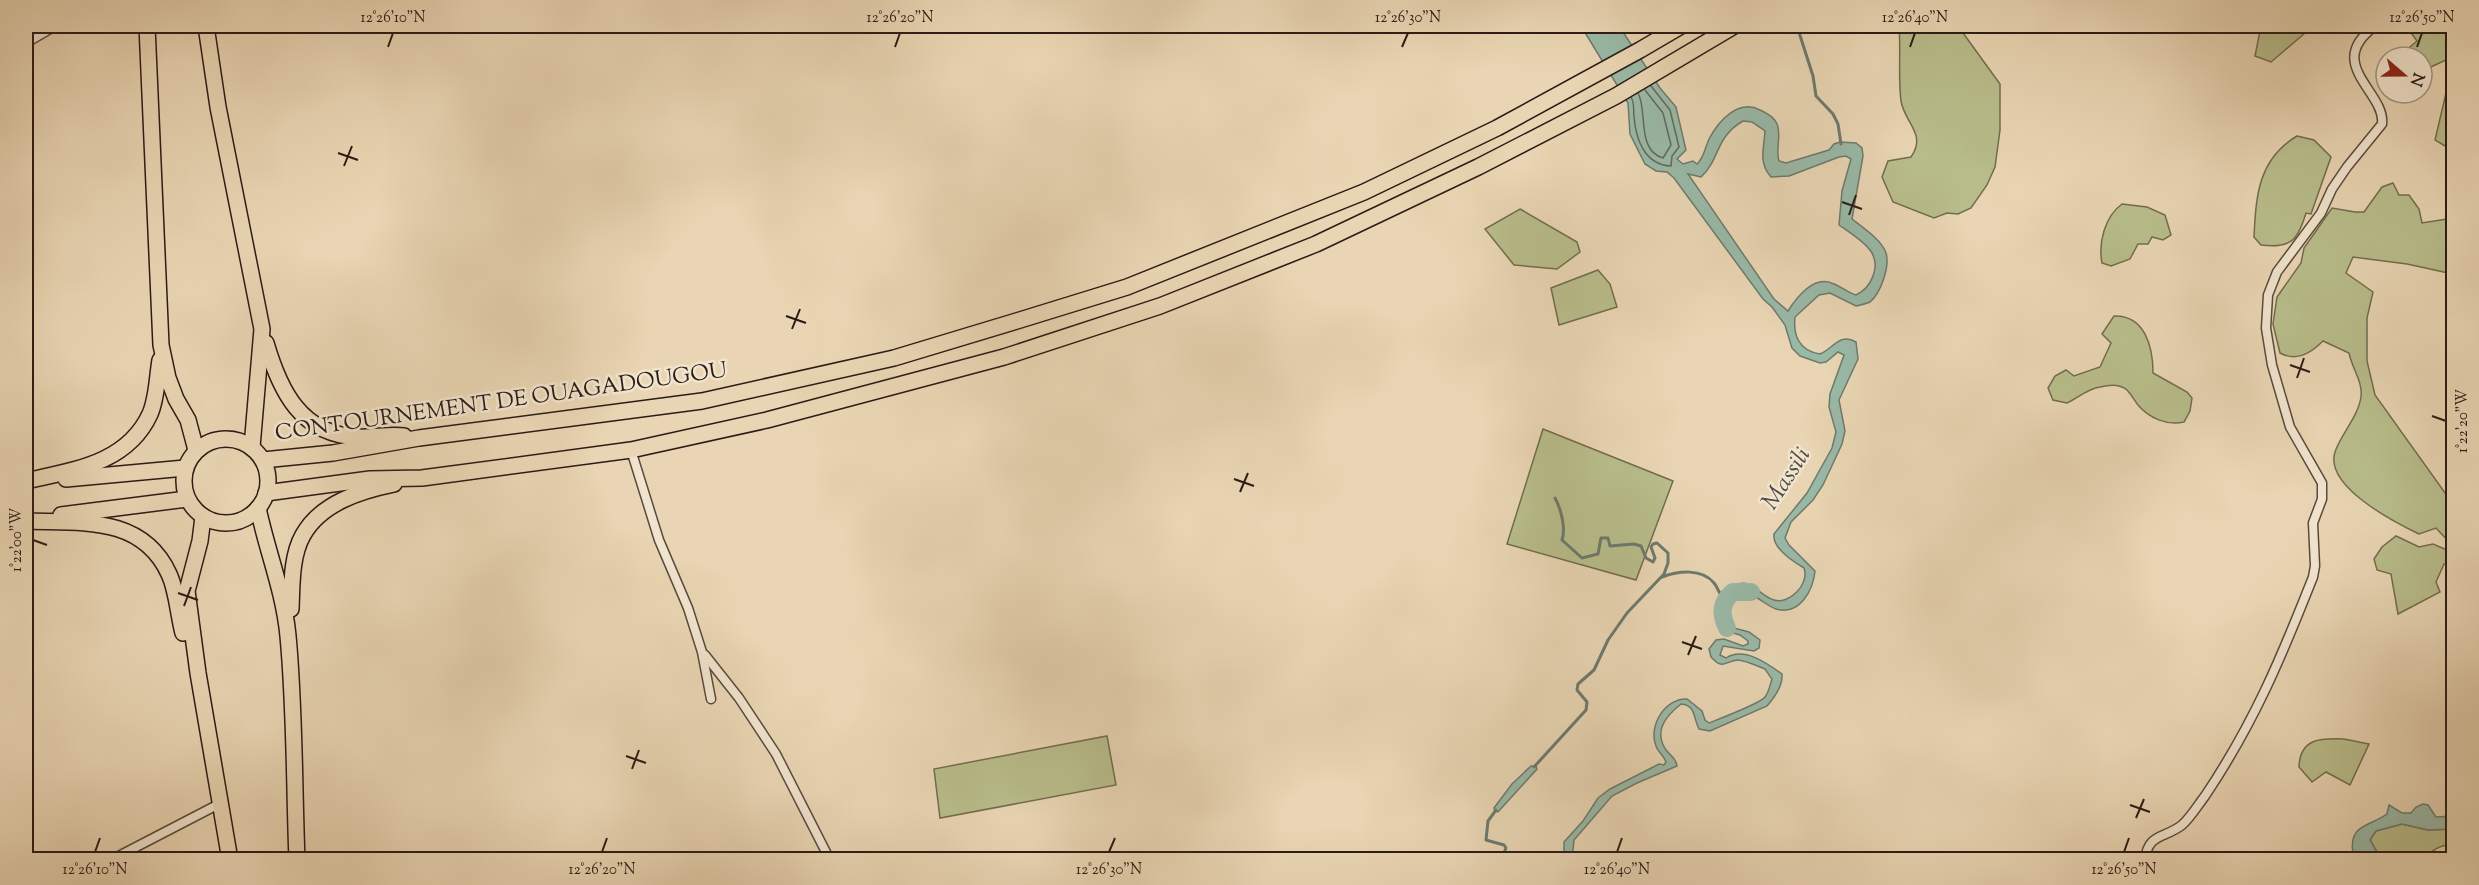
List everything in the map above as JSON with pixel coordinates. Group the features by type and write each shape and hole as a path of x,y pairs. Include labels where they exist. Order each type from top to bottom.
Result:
{"highway":[{"path":"26,482 92,465 118,453 137,437 151,413 161,345 147,26"},
{"path":"206,26 218,107 262,329 273,368 282,387 296,409 312,423 332,433 358,437 390,434 419,438"},
{"name":"CONTOURNEMENT DE OUAGADOUGOU","path":"263,460 702,401 894,358 1020,320 1127,287 1364,192 1458,149 1640,51 1681,26"},
{"path":"288,636 296,556 302,536 316,518 334,504 352,495 422,478 631,450 766,420 1004,357 1160,306 1316,244 1478,167 1616,96 1734,26"},
{"path":"252,447 262,329"},
{"path":"161,345 168,378 176,399 188,420 196,450"},
{"path":"221,438 232,438 252,447 263,460 268,476 266,493 258,508 250,515 230,523 219,523 203,517 191,506 183,485 185,468 196,450 210,441 221,438"},
{"path":"26,482 185,468"},
{"path":"266,493 370,479 422,478"},
{"path":"26,520 187,499"},
{"path":"258,508 265,542 281,591 288,636 297,860"},
{"path":"203,517 200,541 187,591 198,673 230,860"},
{"path":"26,520 103,524 125,530 145,541 160,557 170,576 184,636 198,673"}],"street":[{"path":"26,43 55,26"},
{"path":"2145,860 2147,846 2154,839 2170,833 2190,817 2238,745 2278,665 2313,577 2315,566 2313,523 2322,499 2322,483 2297,443 2272,365 2266,328 2268,295 2277,272 2321,213 2332,189 2347,166 2382,124 2383,116 2361,80 2355,61 2357,44 2365,33 2375,26"},
{"path":"631,450 659,540 688,609 702,652 711,699"},
{"path":"702,652 739,698 776,754 830,860"},
{"path":"111,860 221,803"}],"green space":[{"path":"1899,26 1958,26 2000,84 2000,130 1995,167 1987,185 1971,208 1958,214 1947,213 1934,218 1893,202 1882,177 1888,161 1911,157 1917,142 1914,129 1901,101"},
{"path":"2261,26 2311,26 2311,28 2271,62 2255,56"},
{"path":"2406,26 2453,26 2453,146 2445,146 2435,140 2451,72 2448,59 2434,65 2434,45 2412,45 2417,41"},
{"path":"2297,136 2314,140 2331,157 2311,214 2306,213 2296,236 2286,244 2261,245 2254,237 2256,207 2262,180 2274,156"},
{"path":"2393,183 2399,195 2409,195 2419,209 2422,223 2454,218 2453,274 2407,264 2353,257 2346,273 2373,292 2367,318 2367,361 2375,395 2453,504 2453,565 2444,564 2436,582 2440,592 2398,614 2391,574 2377,570 2374,559 2382,547 2396,536 2419,547 2433,544 2447,550 2450,543 2436,528 2419,534 2394,521 2350,490 2334,465 2335,452 2357,412 2361,397 2360,386 2349,353 2323,341 2303,355 2286,356 2280,353 2273,324 2277,297 2301,263 2304,248 2332,208 2364,212 2382,187"},
{"path":"2122,204 2147,207 2165,215 2171,235 2163,240 2152,237 2148,244 2138,244 2130,259 2111,266 2102,263 2102,239 2111,215"},
{"path":"1520,209 1577,242 1580,252 1557,269 1514,265 1485,229"},
{"path":"1598,270 1610,284 1617,307 1559,325 1551,288"},
{"path":"2114,316 2125,317 2140,327 2149,343 2153,373 2187,392 2192,398 2190,411 2184,422 2165,422 2147,414 2127,390 2117,386 2095,388 2067,403 2053,400 2048,388 2055,376 2066,370 2074,376 2100,367 2111,343 2102,334"},
{"path":"1543,429 1673,481 1636,580 1507,544"},
{"path":"1107,736 1116,785 940,818 934,769"},
{"path":"2344,739 2369,744 2350,785 2326,772 2312,782 2299,767 2303,750 2313,742 2320,740"},
{"path":"2402,824 2428,830 2453,829 2453,844 2438,848 2426,859 2381,859 2370,840 2376,831"}],"water":[{"path":"1581,26 1619,26 1660,88 1676,107 1686,150 1677,159 1683,164 1693,161 1697,164 1709,139 1723,119 1744,107 1763,111 1776,122 1779,133 1779,161 1786,163 1829,150 1834,144 1840,142 1856,143 1862,148 1863,156 1852,219 1884,248 1887,258 1886,272 1881,286 1870,302 1856,306 1830,293 1819,295 1795,317 1796,336 1802,346 1820,354 1841,340 1850,339 1856,342 1858,359 1839,400 1845,431 1842,444 1823,485 1813,500 1791,522 1785,538 1815,571 1804,600 1792,609 1776,609 1751,595 1731,595 1728,594 1728,590 1735,585 1747,584 1768,597 1780,601 1791,597 1804,581 1804,568 1779,549 1774,534 1807,493 1832,448 1836,432 1829,407 1830,394 1844,355 1838,352 1826,362 1820,363 1800,356 1792,348 1785,325 1763,299 1674,178 1667,172 1656,171 1645,164 1630,134 1628,103","holes":["1743,121 1752,122 1765,131 1763,161 1771,177 1789,176 1839,157 1846,156 1851,159 1842,191 1839,225 1863,243 1873,256 1875,263 1873,276 1861,292 1856,295 1834,284 1820,282 1807,288 1788,311 1774,299 1688,174 1701,177 1712,163 1727,134"]},
{"path":"1722,604 1728,607 1730,627 1749,632 1760,640 1759,648 1754,651 1723,646 1720,655 1726,658 1740,654 1748,655 1763,661 1782,674 1780,687 1767,706 1710,731 1699,729 1692,709 1681,704 1666,719 1661,730 1662,743 1677,766 1612,796 1574,840 1572,859 1564,859 1564,842 1583,821 1598,798 1610,789 1659,764 1664,765 1666,762 1657,748 1654,730 1665,708 1679,700 1687,699 1702,711 1705,720 1709,723 1756,703 1766,695 1772,679 1765,669 1740,660 1721,664 1711,657 1709,649 1716,640 1724,639 1743,646 1748,644 1748,641 1740,635 1723,630 1719,617"},
{"path":"1531,766 1536,766 1537,769 1498,812 1495,811 1494,808 1512,784"},
{"path":"2423,804 2428,805 2436,817 2453,816 2453,829 2428,830 2402,824 2376,831 2370,840 2381,859 2360,859 2353,854 2352,844 2357,832 2387,814 2389,805 2402,813 2411,813"}],"waterway":[{"path":"1797,26 1813,76 1816,96 1833,114 1838,124 1841,144"},
{"path":"1534,767 1586,710 1587,702 1577,690 1578,684 1594,670 1608,640 1627,613 1664,574 1668,563 1668,553 1657,543 1651,547 1655,558 1653,562 1646,558 1641,546 1634,544 1610,546 1608,538 1601,538 1598,554 1582,558 1562,540 1562,519 1555,498"},
{"path":"1662,577 1682,572 1703,575 1714,583 1725,599"},
{"name":"Massili","path":"1727,628 1723,618 1726,600 1733,592 1751,592"},
{"path":"1496,810 1488,821 1486,840 1504,845 1506,848 1501,860"}]}
